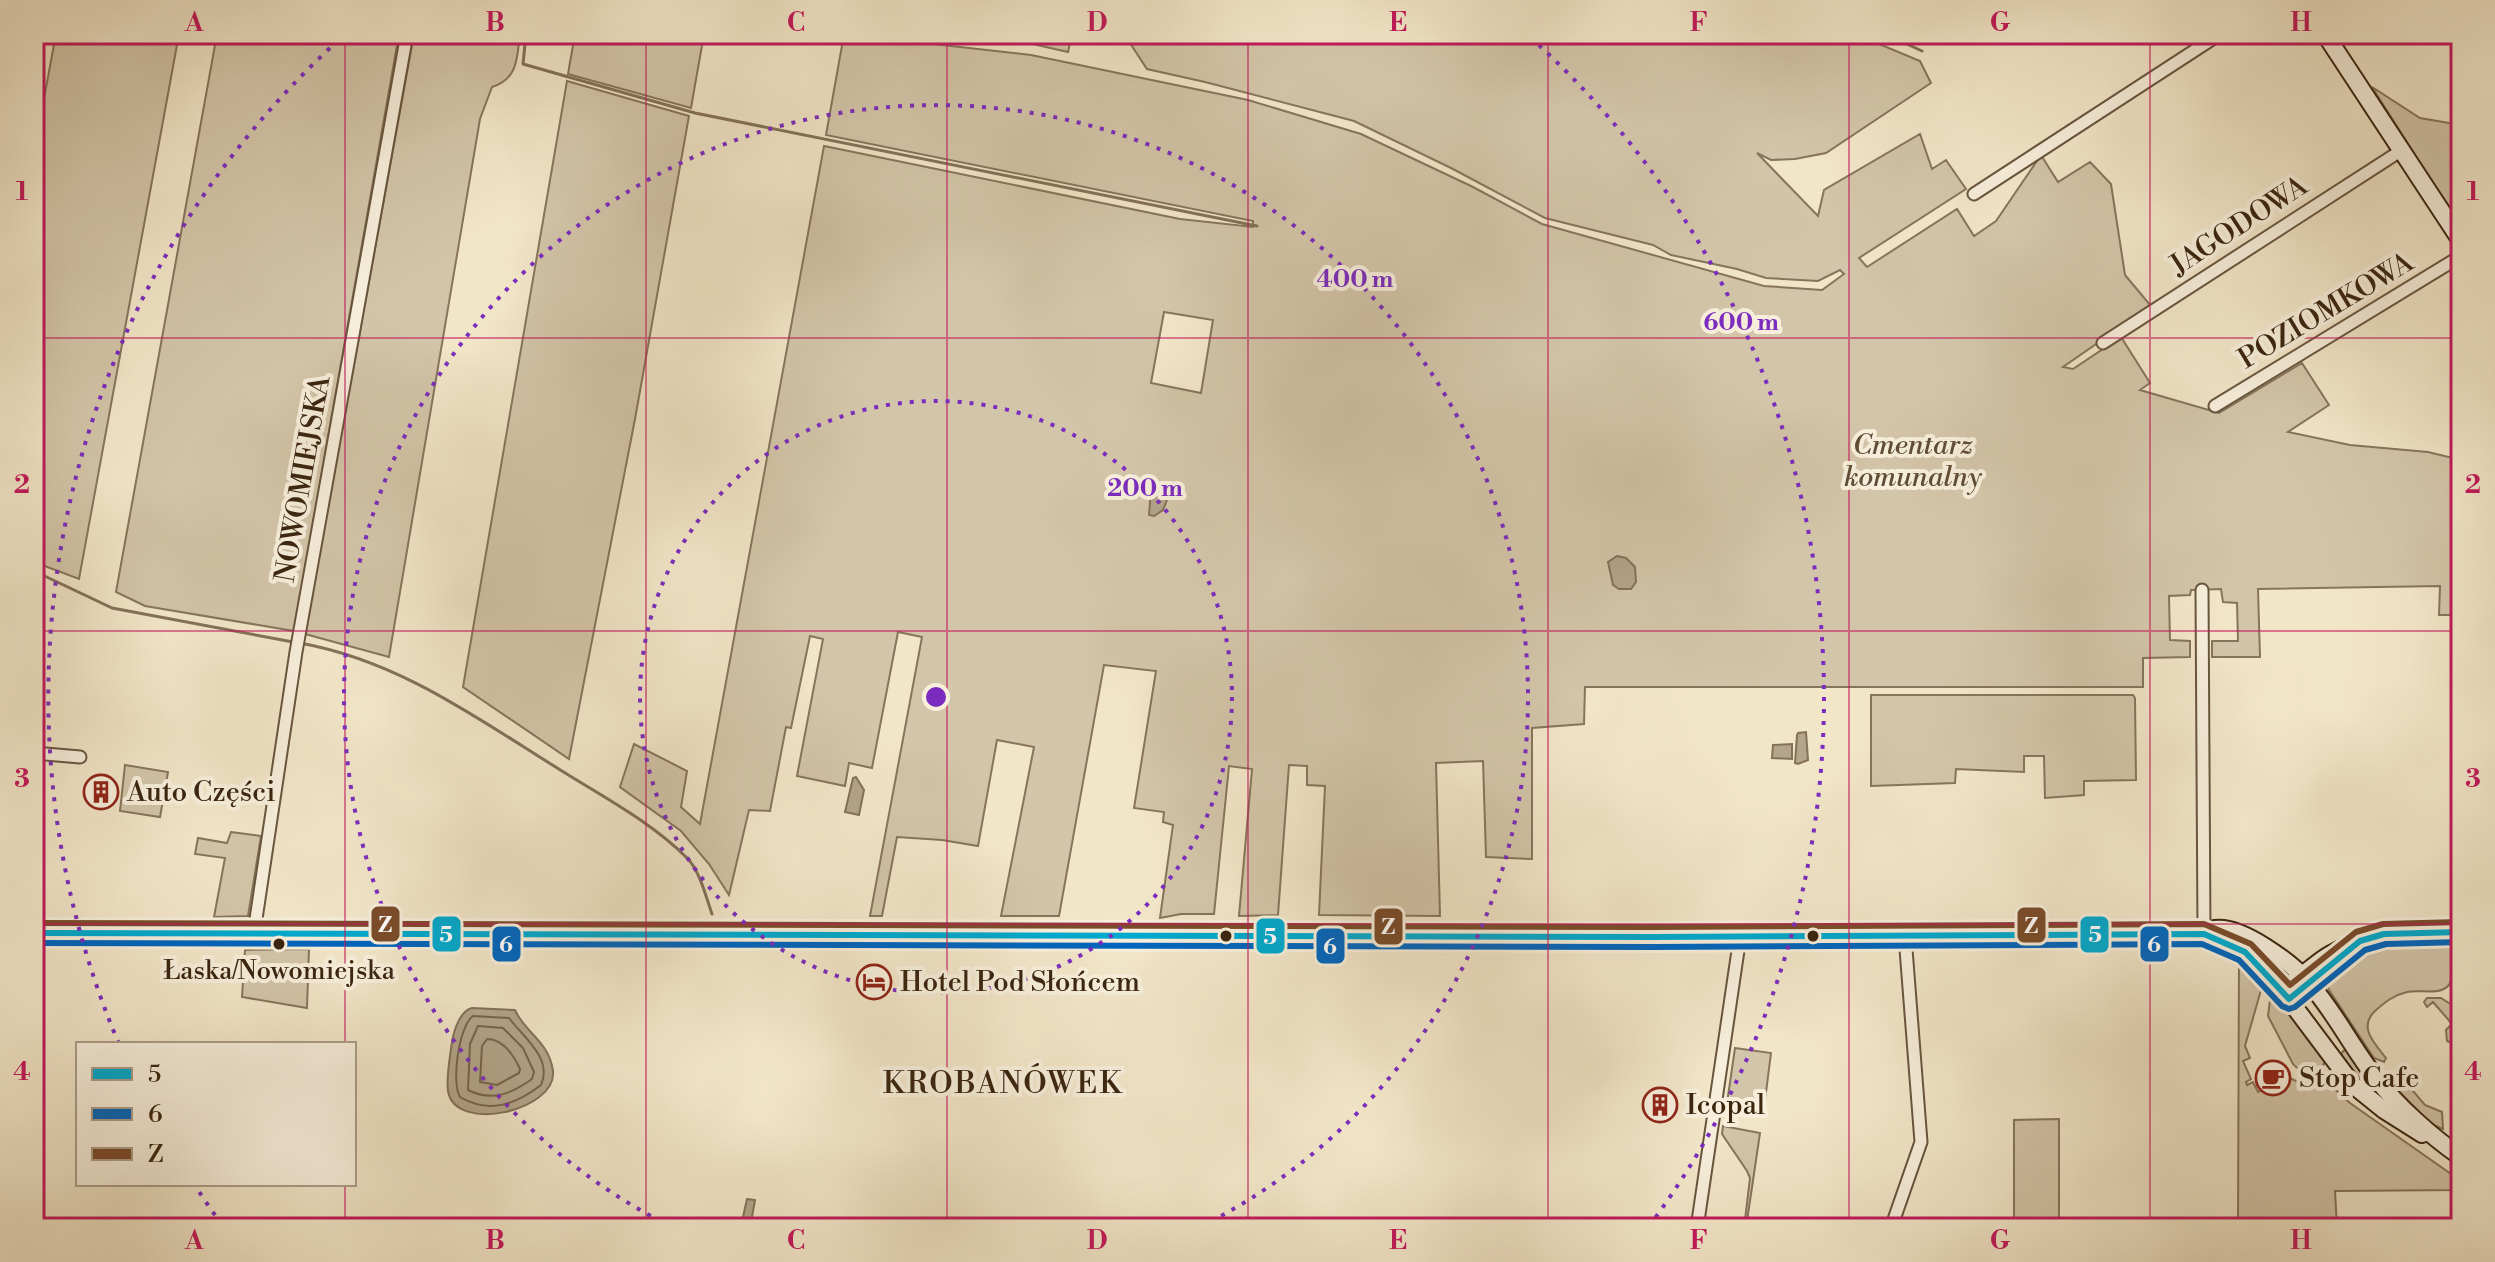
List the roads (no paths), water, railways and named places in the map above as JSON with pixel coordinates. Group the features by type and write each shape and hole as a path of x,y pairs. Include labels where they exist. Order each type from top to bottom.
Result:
{"main road":[{"path":"2325,34 2461,241"},
{"path":"34,933 1740,937 2204,934 2217,929 2241,935 2271,951 2306,979 2376,1079 2435,1138 2461,1157"},
{"path":"2285,994 2354,944 2384,934 2461,932"},
{"path":"2204,934 2245,952 2285,994 2339,1070 2356,1088 2416,1132 2435,1138"}],"street":[{"name":"NOWOMIEJSKA","path":"256,934 296,652 407,34"},
{"path":"1974,194 2220,34"},
{"name":"JAGODOWA","path":"2103,343 2402,150"},
{"name":"POZIOMKOWA","path":"2215,406 2461,256"},
{"path":"2202,590 2204,934"},
{"path":"34,753 80,757"},
{"path":"1891,1228 1921,1142 1905,936"},
{"path":"1697,1228 1740,937"}],"water":[{"path":"1164,484 1169,495 1163,510 1154,516 1149,515 1151,488"},
{"path":"1617,556 1626,558 1635,567 1636,582 1631,589 1619,589 1613,585 1608,562"},
{"path":"1806,732 1808,760 1798,764 1795,763 1797,735"},
{"path":"1792,744 1792,759 1772,758 1773,745"},
{"path":"856,777 864,790 859,815 845,812 853,778"},
{"path":"472,1008 515,1010 542,1045 553,1071 550,1085 539,1097 505,1112 485,1114 468,1112 455,1104 448,1091 452,1042 461,1017"},
{"path":"747,1199 755,1200 750,1228 741,1226"}],"waterway":[{"path":"526,34 523,64 695,113 1257,226"},
{"path":"1885,34 1922,51"},
{"path":"34,571 112,608 293,642"},
{"path":"300,643 371,663 437,694 627,811 692,863 712,914"}],"place":[{"name":"Auto Części","path":"101,792"},
{"name":"Łaska/Nowomiejska","path":"279,944"},
{"name":"Hotel Pod Słońcem","path":"874,982"},
{"name":"Stop Cafe","path":"2273,1078"},
{"name":"Icopal","path":"1660,1105"}],"district":[{"name":"KROBANÓWEK","path":"1003,1084"}],"park label":[{"name":"Cmentarz komunalny","path":"1913,461"}]}
